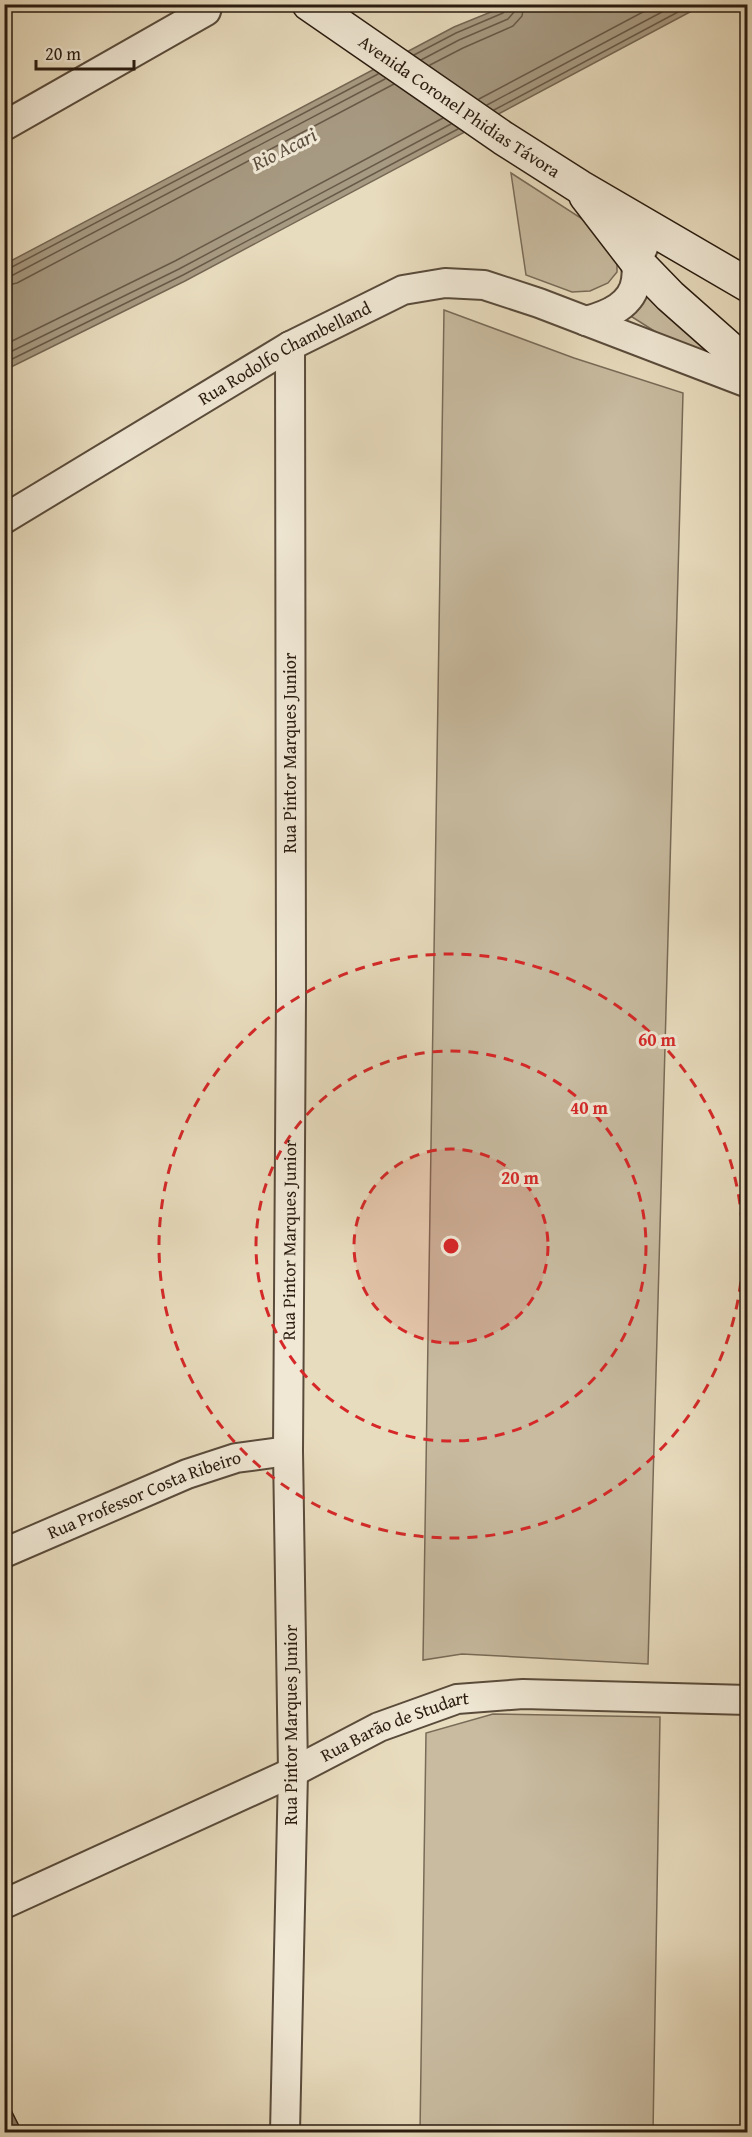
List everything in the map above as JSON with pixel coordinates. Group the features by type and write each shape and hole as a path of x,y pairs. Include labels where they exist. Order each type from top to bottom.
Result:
{"street":[{"path":"4,126 206,11 208,4"},
{"name":"Avenida Coronel Phidias Távora","path":"309,4 503,138 580,187 747,285"},
{"path":"580,187 636,261 670,296 747,365"},
{"path":"586,321 604,316 631,295 636,281 636,261 645,245 651,240 664,236"},
{"name":"Rua Rodolfo Chambelland","path":"4,519 290,346 403,290 445,283 484,285 586,321 747,383"},
{"name":"Rua Pintor Marques Junior","path":"285,2133 293,1772 288,1451 291,998 290,346"},
{"name":"Rua Professor Costa Ribeiro","path":"4,1553 187,1474 236,1458 288,1451"},
{"name":"Rua Barão de Studart","path":"4,1904 293,1772 380,1727 457,1699 523,1694 747,1700"}],"shaded area":[{"path":"511,173 601,231 617,250 617,272 608,283 590,291 572,292 526,275"},
{"path":"645,295 707,338 711,354 681,348 629,315"},
{"path":"444,310 574,358 683,393 648,1664 462,1654 423,1660"},
{"path":"493,1714 660,1717 653,2132 420,2132 426,1733"}],"water":[{"name":"Rio Acari","path":"508,5 703,5 185,281 5,370 5,264 454,27"}],"building":[{"path":"10,2108 22,2132 4,2132 4,2110"}]}
